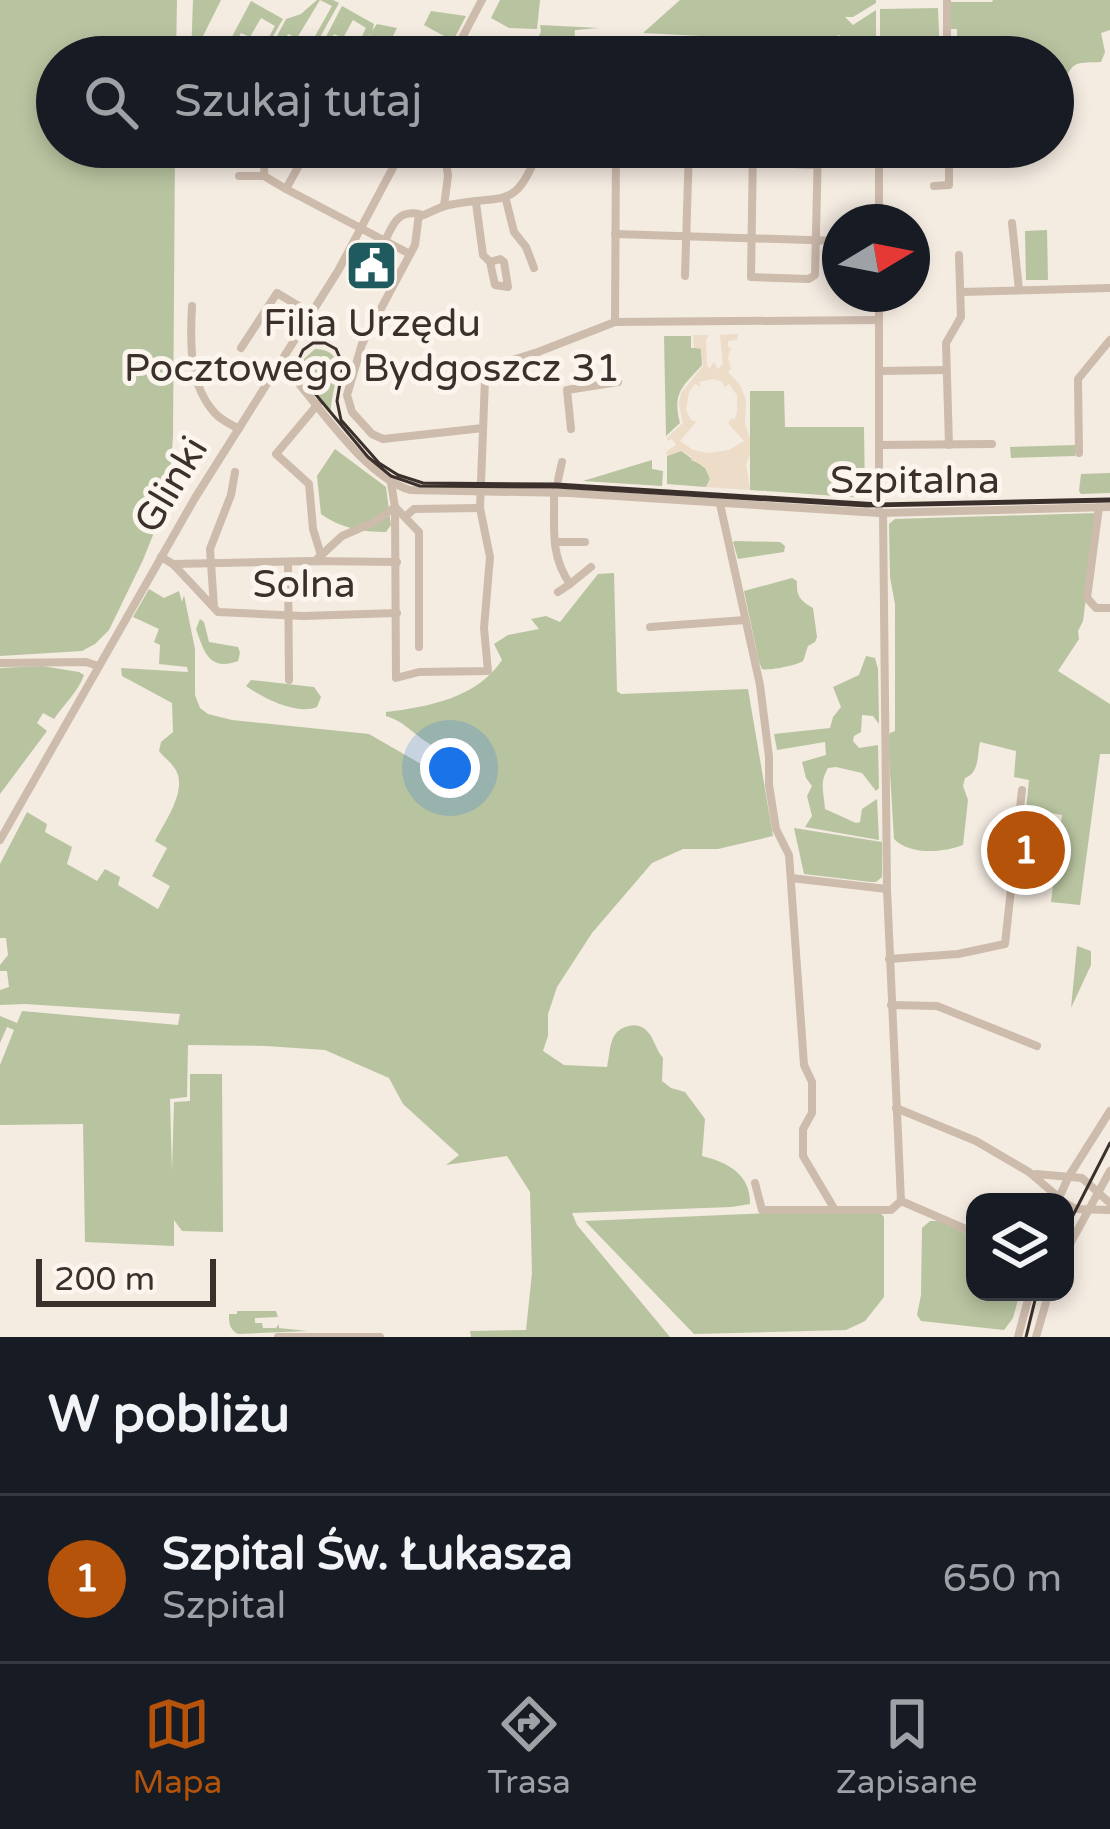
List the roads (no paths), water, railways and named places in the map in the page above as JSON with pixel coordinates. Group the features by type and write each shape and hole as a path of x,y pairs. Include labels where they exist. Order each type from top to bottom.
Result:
{"street":[{"path":"463,36 482,0"},
{"path":"946,2 947,36"},
{"path":"264,168 264,176"},
{"path":"286,189 298,168"},
{"name":"Glinki","path":"0,840 161,557 312,314 393,168"},
{"path":"444,206 447,168"},
{"path":"421,217 444,206 506,200 522,187 531,168"},
{"path":"615,322 616,168"},
{"path":"686,276 689,168"},
{"path":"753,168 750,275 754,278 813,278 818,168"},
{"path":"879,168 879,204"},
{"path":"934,186 949,185 949,168"},
{"path":"238,176 264,176 410,254"},
{"path":"506,200 514,232 534,268"},
{"path":"476,203 483,254 490,262"},
{"path":"385,241 400,214 421,217"},
{"path":"421,217 410,254 362,344 347,395 349,408 371,434 383,439 483,428"},
{"path":"1012,223 1019,290"},
{"path":"615,234 822,240"},
{"path":"949,445 946,344 959,324 959,255"},
{"path":"961,292 1110,288"},
{"path":"241,348 277,293 312,314"},
{"path":"192,306 197,384 214,412 239,429"},
{"path":"879,312 887,889 901,1201"},
{"path":"397,613 396,678 419,672 488,671 484,628 490,556 480,493 488,368 615,322 879,320"},
{"path":"1079,453 1078,380 1110,340"},
{"path":"281,362 372,469 391,483"},
{"path":"879,370 946,370"},
{"path":"571,430 567,390 618,382"},
{"path":"317,404 277,454 309,484 318,558"},
{"path":"879,445 992,444"},
{"path":"558,480 562,462"},
{"path":"214,608 212,540 235,472"},
{"name":"Szpitalna","path":"391,483 415,491 554,492 881,513 1105,507"},
{"name":"Solna","path":"161,557 214,608 231,613 397,613 391,483"},
{"path":"554,492 556,561 570,584"},
{"path":"720,504 760,685 776,829 789,855 805,1065 812,1082 812,1113 803,1129 803,1156 835,1210"},
{"path":"318,558 342,536 395,507 418,532 419,647"},
{"path":"1105,507 1087,598 1096,608 1110,608"},
{"path":"396,527 414,509 480,508"},
{"path":"555,542 585,542"},
{"path":"173,564 318,558 397,562"},
{"path":"287,562 289,680"},
{"path":"558,592 591,567"},
{"path":"650,627 745,620"},
{"path":"0,663 87,662 98,666"},
{"path":"889,959 958,954 1005,944 1022,790"},
{"path":"791,878 887,889"},
{"path":"891,1005 937,1006 1037,1046"},
{"path":"896,1108 976,1141 1029,1172 1052,1193"},
{"path":"1064,1193 1069,1176 1110,1112"},
{"path":"1029,1172 1087,1180 1110,1206"},
{"path":"1074,1236 1110,1172"},
{"path":"755,1183 763,1210 891,1210 901,1201"},
{"path":"901,1201 966,1228"},
{"path":"1074,1208 1110,1206"},
{"path":"1018,1337 1028,1301"},
{"path":"1036,1337 1046,1301"},
{"path":"278,1337 379,1336"}],"tram line":[{"path":"1110,499 879,504 556,484 423,483 379,463 341,420 337,401 343,365 336,349 313,343 298,361 302,378 368,457 391,476 420,486 556,487 867,506 1110,501"},
{"path":"1074,1213 1110,1143"},
{"path":"1026,1337 1035,1301"}],"place":[{"name":"Filia Urzędu Pocztowego Bydgoszcz 31","path":"372,265"},
{"name":"Szpital Św. Łukasza","path":"1026,850"}]}
